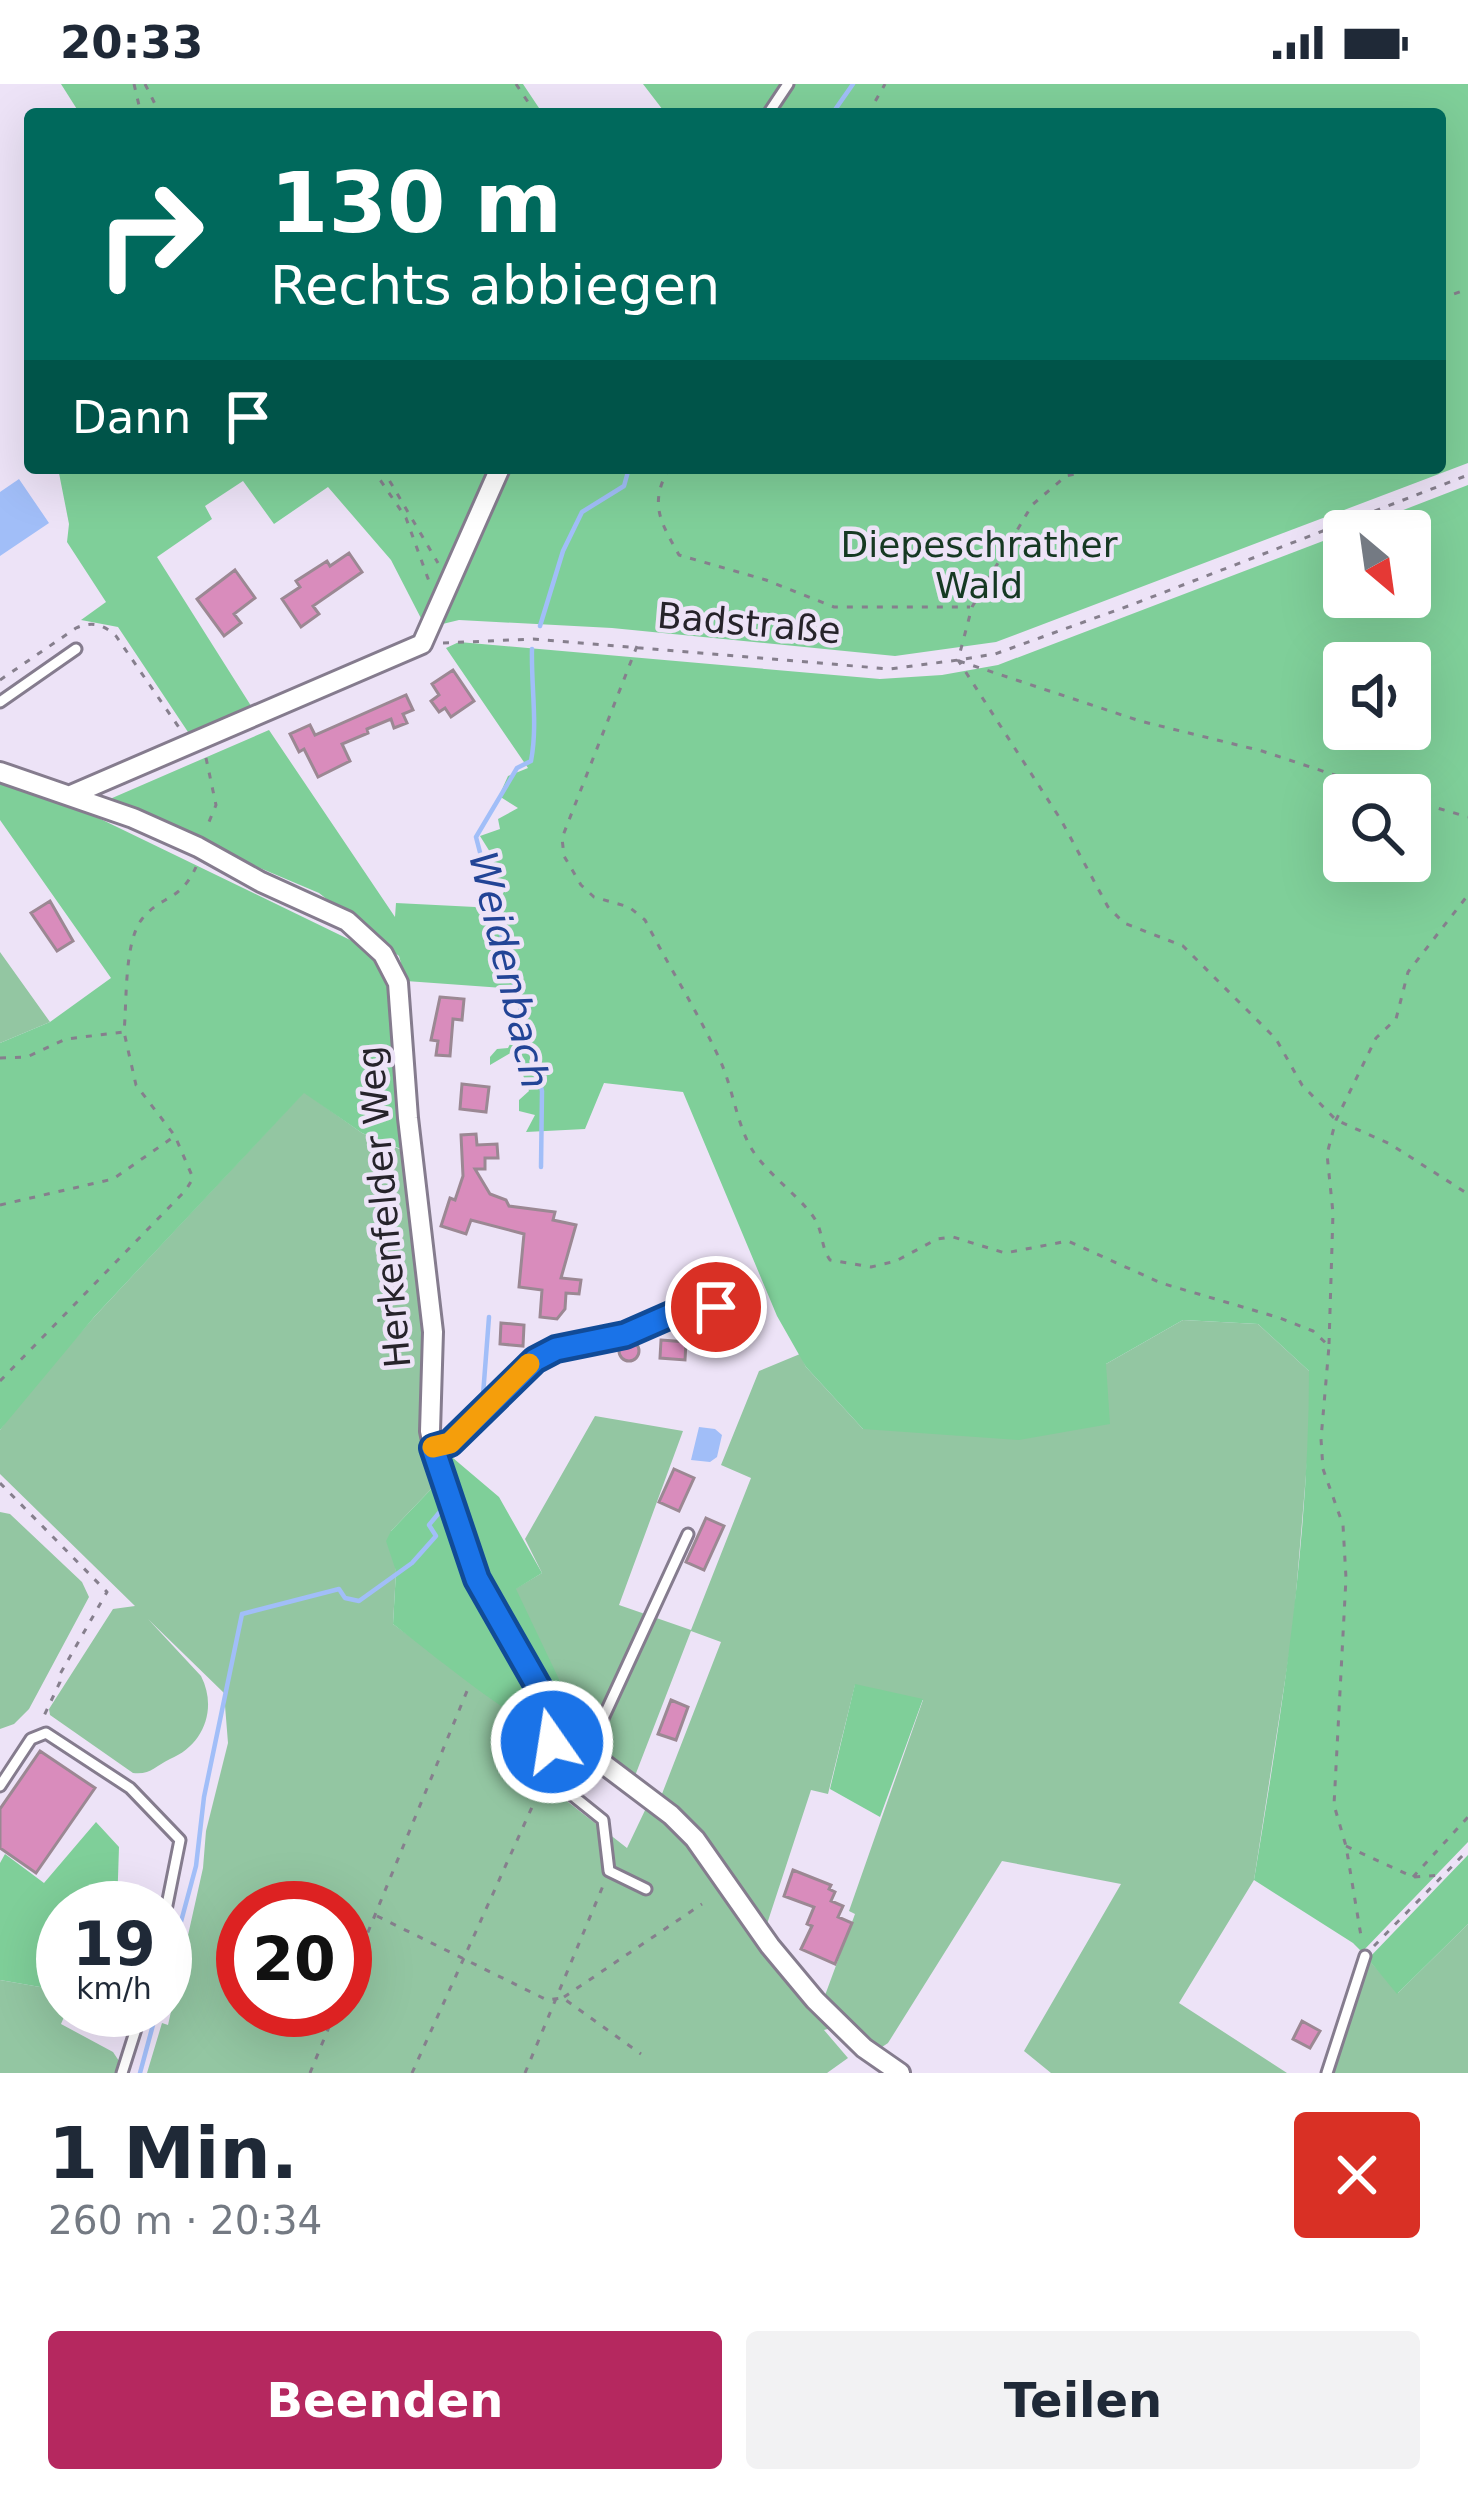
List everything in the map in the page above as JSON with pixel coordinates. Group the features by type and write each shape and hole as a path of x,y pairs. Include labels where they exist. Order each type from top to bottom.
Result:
{"street":[{"path":"71,795 422,644 497,474"},
{"name":"Herkenfelder Weg","path":"0,772 201,848 347,921 383,954 398,982 407,1118 433,1332 429,1418 433,1448 477,1579 555,1716 587,1753 671,1815 695,1839 770,1946 815,2000 864,2048 900,2073"}],"lane":[{"path":"0,702 76,649"},
{"path":"433,1448 450,1443 521,1370 556,1349 625,1335 682,1310 742,1307"},
{"path":"587,1753 688,1534"},
{"path":"555,1716 552,1779 603,1820 609,1870 646,1889"},
{"path":"0,1786 31,1739 46,1733 130,1788 180,1840 172,1881"},
{"path":"1327,2073 1365,1956"},
{"path":"122,2073 133,2037"}],"path":[{"path":"376,474 406,518 438,605"},
{"path":"385,474 447,580"},
{"path":"666,474 656,491 660,522 679,555 766,580 834,607 972,607"},
{"path":"1075,474 1031,505 972,607 958,660 1061,820 1108,908 1124,923 1183,946 1276,1039 1302,1085 1336,1120 1390,1144 1468,1194"},
{"name":"Badstraße","path":"422,644 533,639 890,669 958,660 995,654 1131,605 1468,475"},
{"path":"0,680 76,628 87,623 102,625 116,636 185,737 201,747 216,805 186,888 144,916 132,937 124,1032 136,1084 175,1136 193,1178 0,1381"},
{"path":"637,646 565,823 564,856 594,897 629,907 645,920 719,1058 754,1153 782,1189 806,1208 830,1260 871,1267 952,1237 1005,1253 1068,1241 1161,1283 1280,1318 1312,1331 1329,1346"},
{"path":"958,660 1140,721 1262,751 1332,774"},
{"path":"1431,806 1468,817"},
{"path":"1365,1956 1334,1805 1346,1578 1343,1525 1323,1469 1321,1439 1333,1213 1327,1154 1336,1120 1376,1038 1396,1019 1408,972 1468,895"},
{"path":"0,1058 27,1057 65,1039 124,1032"},
{"path":"0,1205 113,1179 175,1136"},
{"path":"0,1483 107,1592 41,1717 46,1733"},
{"path":"372,1923 467,1691"},
{"path":"412,2073 549,1768"},
{"path":"1413,1877 1468,1817"},
{"path":"1346,1846 1413,1877 1444,1875"},
{"path":"1365,1956 1468,1850"},
{"path":"525,2073 609,1870"},
{"path":"375,1916 547,2000 562,1999 702,1904"},
{"path":"562,1999 641,2054"},
{"path":"310,2073 325,2037"}],"green space":[{"path":"61,84 523,84 539,108 76,108"},
{"name":"Diepeschrather Wald","path":"643,84 1468,84 1468,463 1446,471 1446,108 661,108"},
{"name":"Diepeschrather Wald","path":"59,474 1439,474 1344,510 1323,510 1323,518 996,642 895,656 612,628 459,620 426,628 391,560 328,487 274,524 243,481 205,506 212,519 157,557 253,709 190,735 118,627 81,620 106,602 67,542 69,524"},
{"path":"1468,485 1468,1842 1362,1952 1254,1880 1299,1563 1309,1371 1258,1324 1183,1320 1106,1364 1110,1424 1019,1440 863,1429 806,1367 777,1316 683,1092 604,1083 585,1129 526,1132 535,1115 519,1111 519,1100 529,1091 514,1051 490,1065 497,1049 508,1048 528,1009 516,989 406,981 399,956 319,893 103,802 269,730 395,917 396,903 495,908 506,888 490,886 485,869 490,852 480,836 500,829 498,819 518,808 499,796 508,776 528,768 446,648 459,642 880,679 998,665 1323,541 1323,618 1431,618 1431,510 1403,510"},
{"path":"0,783 84,811 375,952 389,976 401,1149 362,1133 304,1093 95,1316 0,1430 0,1043 50,1022 111,978 0,820"},
{"path":"0,952 50,1022 0,1043"},
{"path":"304,1092 362,1133 404,1151 423,1330 424,1437 434,1486 391,1531 396,1571 393,1624 548,1738 527,1770 627,1848 648,1804 685,1834 720,1895 728,1894 835,2027 824,2030 848,2058 827,2073 147,2073 158,2037 192,2037 192,1917 206,1831 228,1743 224,1693 148,1619 201,1676 206,1689 204,1725 191,1745 149,1771 133,1773 50,1715 49,1709 113,1609 135,1606 0,1474 0,1430 19,1403"},
{"path":"1183,1320 1258,1324 1309,1371 1309,1439 1293,1629 1254,1880 1179,2003 1287,2073 1051,2073 1024,2051 1121,1884 1002,1861 888,2043 879,2049 824,1998 855,1914 849,1911 923,1700 855,1685 828,1794 811,1790 766,1927 709,1844 660,1799 721,1642 691,1631 633,1781 568,1726 515,1589 542,1573 525,1539 595,1416 683,1431 619,1605 691,1630 751,1478 721,1465 759,1371 800,1354 806,1367 863,1429 1106,1364"},
{"path":"440,1447 499,1497 542,1573 516,1589 576,1715 568,1726 484,1580 464,1521 468,1518 444,1471"},
{"path":"434,1486 581,1755 507,1711 393,1624 396,1571 386,1541"},
{"path":"0,1512 10,1514 82,1582 89,1597 29,1709 14,1724 0,1729"},
{"path":"855,1684 923,1699 880,1817 830,1789"},
{"path":"96,1822 119,1847 118,1881 46,1881"},
{"path":"5,1854 41,1881 36,1881 36,1986 0,1980 0,1863"},
{"path":"1468,1855 1468,1924 1397,1994 1368,1959"},
{"path":"1468,1924 1468,2073 1334,2073 1368,1959 1398,1993"},
{"path":"0,1980 36,1986 36,2037 85,2037 113,2052 127,2073 0,2073"}],"water":[{"path":"19,479 49,523 0,556 0,492"},
{"path":"699,1427 722,1435 717,1457 710,1462 691,1460"}],"building":[{"path":"349,553 362,572 313,606 319,614 301,627 282,599 300,587 296,581"},
{"path":"235,570 255,598 234,614 241,623 224,636 197,599"},
{"path":"453,670 474,701 451,717 431,701 439,695 432,684"},
{"path":"406,695 413,710 403,714 407,723 394,728 391,719 342,744 350,761 318,777 290,734 310,725 315,735"},
{"path":"50,901 73,941 57,951 31,913"},
{"path":"440,997 464,999 462,1020 453,1019 450,1056 436,1055 438,1041 431,1040"},
{"path":"462,1084 489,1087 486,1112 460,1109"},
{"path":"476,1134 477,1145 497,1144 498,1158 485,1158 485,1169 475,1169 490,1194 509,1206 555,1212 553,1220 576,1225 561,1278 581,1280 579,1294 566,1293 565,1309 557,1319 540,1317 542,1290 519,1287 524,1234 471,1220 466,1234 441,1226 463,1176 461,1135"},
{"path":"714,1317 733,1318 730,1347 701,1345 703,1327 713,1328"},
{"path":"501,1323 524,1325 523,1346 500,1344"},
{"path":"661,1340 686,1342 685,1360 660,1358"},
{"path":"629,1341 639,1351 629,1361 619,1351"},
{"path":"674,1469 694,1478 679,1511 659,1502"},
{"path":"706,1518 724,1526 704,1570 686,1562"},
{"path":"671,1700 688,1707 676,1740 658,1734"},
{"path":"40,1751 95,1788 36,1873 0,1848 0,1809"},
{"path":"793,1870 831,1885 829,1889 835,1892 831,1901 843,1906 838,1917 852,1923 835,1964 801,1949 812,1926 807,1924 814,1907 784,1896"},
{"path":"1302,2021 1320,2031 1310,2048 1293,2039"}],"waterway":[{"name":"Weidenbach","path":"836,108 853,84"},
{"name":"Weidenbach","path":"540,626 563,551 582,512 624,486 627,474"},
{"name":"Weidenbach","path":"532,649 531,761 517,768 476,837 542,1091 541,1167"},
{"name":"Weidenbach","path":"446,1437 483,1395 489,1317"},
{"name":"Weidenbach","path":"446,1462 454,1474 455,1488"},
{"name":"Weidenbach","path":"192,1881 204,1797 242,1614 339,1589 345,1598 359,1601 412,1563 436,1536 429,1525 443,1508"},
{"name":"Weidenbach","path":"140,2073 150,2037"}],"slow traffic":[{"path":"433,1447 450,1443 529,1364"}],"route":[{"path":"552,1742 555,1716 477,1579 433,1448 450,1443 521,1370 556,1349 625,1335 682,1310 716,1307"}]}
